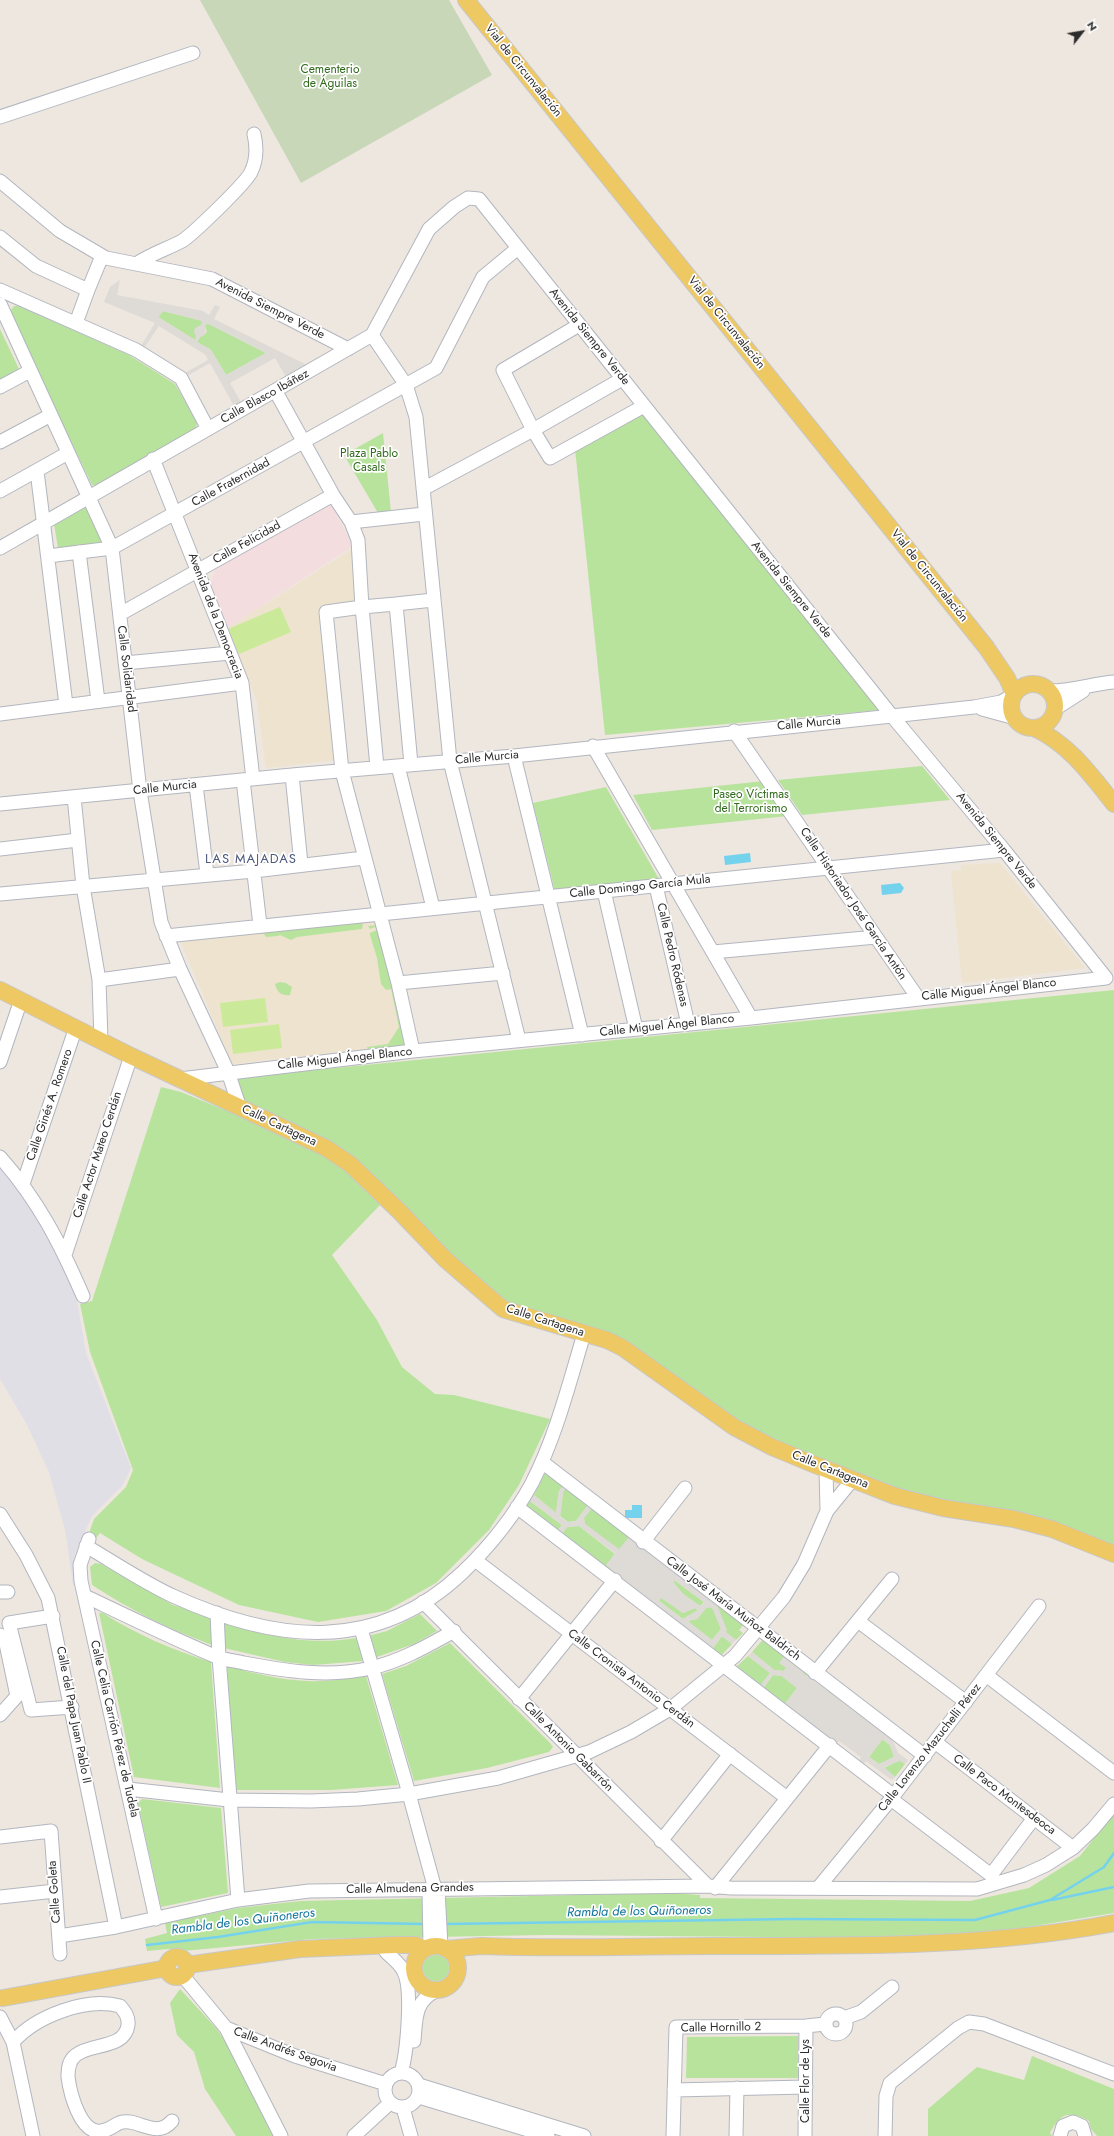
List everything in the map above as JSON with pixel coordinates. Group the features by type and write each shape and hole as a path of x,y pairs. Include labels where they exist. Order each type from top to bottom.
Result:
{"main road":[{"name":"Vial de Circunvalación","path":"466,0 986,647 1007,678 1014,695"},
{"name":"Vial de Circunvalación","path":"986,647 1007,668 1030,684"},
{"path":"1075,757 1049,735 1034,728 1023,726 1014,718 1011,707 1014,695 1022,686 1030,684 1045,687 1050,691 1054,699 1058,729 1075,757 1114,804"},
{"path":"1034,728 1048,722 1055,710"},
{"name":"Calle Cartagena","path":"0,990 131,1056 338,1155 400,1211 446,1260 503,1309 607,1340 623,1348 734,1427 772,1447 895,1496 919,1503 1014,1519 1052,1529 1114,1554"},
{"path":"1,2000 166,1968 168,1961 174,1957 182,1958 185,1970 300,1949 345,1947 416,1945 435,1948 810,1946 948,1943 1050,1933 1114,1923"},
{"path":"345,1947 398,1953 414,1969 418,1981 423,1986 438,1990 451,1985 458,1970 471,1957 498,1947"},
{"path":"414,1969 417,1957 435,1948"},
{"path":"435,1948 455,1958 458,1970"}],"street":[{"path":"0,117 193,53"},
{"path":"136,264 149,255 183,240 209,217 251,174 256,160 254,134"},
{"name":"Avenida Siempre Verde","path":"0,181 60,231 102,256 212,279 348,349"},
{"name":"Avenida Siempre Verde","path":"372,335 429,228 454,207 468,198 479,199 892,716 1004,850 1106,978"},
{"path":"0,237 36,266 88,290"},
{"name":"Calle Fraternidad","path":"48,556 112,548 176,514 436,368 483,276 518,248"},
{"path":"76,323 102,256"},
{"path":"0,290 136,350 181,378 208,429"},
{"name":"Calle Solidaridad","path":"0,304 112,548 140,791 161,922 180,969 228,1072 240,1108"},
{"path":"579,325 503,370 533,430 550,458 644,406"},
{"path":"372,335 406,385 416,423 450,761 486,903 518,1040"},
{"name":"Calle Blasco Ibáñez","path":"0,548 153,459 276,392 372,335"},
{"path":"0,387 30,370"},
{"path":"422,489 533,430 622,379"},
{"path":"276,392 333,495 351,522 358,540 362,607 378,768"},
{"path":"0,442 51,414"},
{"path":"0,491 68,453"},
{"name":"Avenida de la Democracia","path":"153,459 242,683 254,871 260,925"},
{"path":"37,471 66,705"},
{"name":"Calle Felicidad","path":"120,614 333,495"},
{"path":"351,522 424,514"},
{"path":"80,552 98,701"},
{"path":"413,1051 398,983 342,771 326,612 433,600"},
{"path":"396,604 411,764"},
{"path":"125,663 230,653"},
{"path":"1050,691 1070,690 1099,683 1114,682"},
{"path":"0,714 130,696 242,683"},
{"path":"1055,710 1074,695 1099,683"},
{"name":"Calle Murcia","path":"0,804 292,775 514,756 734,731 892,716 974,707 1001,702 1014,695"},
{"name":"Calle Murcia","path":"974,707 991,710 1014,718"},
{"name":"Calle Historiador José García Antón","path":"734,731 830,868 918,998"},
{"path":"594,746 751,1018"},
{"path":"514,756 582,1035"},
{"path":"398,766 433,908"},
{"path":"292,775 301,864"},
{"path":"196,785 207,874"},
{"path":"74,797 83,886 99,980 101,1040"},
{"path":"0,849 78,840"},
{"name":"Calle Domingo García Mula","path":"166,936 260,925 1004,850"},
{"path":"0,894 207,874 254,871 301,864 364,858"},
{"name":"Calle Pedro Ródenas","path":"656,886 688,1024"},
{"path":"604,891 636,1029"},
{"path":"713,952 876,937"},
{"path":"99,980 180,969"},
{"path":"398,983 503,974"},
{"name":"Calle Miguel Ángel Blanco","path":"180,1079 228,1072 413,1051 751,1018 1106,978"},
{"path":"0,1062 21,1000"},
{"name":"Calle Ginés A. Romero","path":"23,1184 76,1027"},
{"name":"Calle Actor Mateo Cerdán","path":"65,1255 131,1056"},
{"path":"0,1156 23,1184 44,1216 65,1255 83,1296"},
{"path":"238,1900 219,1657 218,1613 241,1621 295,1631 333,1633 360,1629 383,1622 423,1602 451,1583 475,1560 517,1507 542,1462 562,1408 584,1334"},
{"name":"Calle José María Muñoz Baldrich","path":"542,1462 925,1756"},
{"path":"826,1469 827,1511"},
{"path":"128,1788 229,1800 311,1801 409,1794 498,1778 578,1756 631,1732 670,1709 725,1666 784,1596 804,1564 827,1511 853,1479"},
{"path":"644,1541 685,1488"},
{"path":"517,1507 858,1767 994,1880 1034,1818"},
{"name":"Calle del Papa Juan Pablo II","path":"0,1514 39,1579 48,1598 72,1707 116,1927"},
{"name":"Calle Celia Carrión Pérez de Tudela","path":"156,1919 85,1596 80,1565 88,1543 172,1595 218,1613"},
{"name":"Calle Cronista Antonio Cerdán","path":"475,1560 787,1798"},
{"path":"815,1673 892,1579"},
{"path":"519,1699 614,1580"},
{"path":"85,1596 175,1639 219,1657 264,1667 312,1673 344,1672 371,1668 416,1652 454,1631"},
{"name":"Calle Antonio Gabarrón","path":"423,1602 454,1631 519,1699 578,1756 661,1841 711,1887"},
{"name":"Calle Lorenzo Mazuchelli Pérez","path":"818,1888 893,1797 1039,1606"},
{"path":"53,1616 9,1623 31,1710 72,1707"},
{"path":"858,1622 966,1702"},
{"path":"360,1629 409,1794 434,1889 435,1948"},
{"path":"0,1635 6,1639 17,1696 0,1715"},
{"path":"986,1675 1114,1773"},
{"name":"Calle Paco Montesdeoca","path":"935,1742 1073,1848"},
{"path":"711,1887 829,1746"},
{"path":"661,1841 730,1754"},
{"name":"Calle Almudena Grandes","path":"59,1936 156,1919 238,1900 309,1891 711,1887 977,1889 994,1880 1046,1865 1073,1848 1094,1829 1114,1804"},
{"name":"Calle Goleta","path":"0,1836 51,1831 60,1954"},
{"path":"0,1897 55,1891"},
{"path":"386,1952 397,1961 405,1973 407,1981 408,2008 404,2063 405,2074 419,2091 548,2136"},
{"path":"408,2008 411,2004 414,1969"},
{"name":"Calle Andrés Segovia","path":"185,1970 226,2028 296,2056 386,2084"},
{"name":"Calle Hornillo 2","path":"673,2136 676,2027 806,2026 825,2024 828,2031 837,2034 845,2028 844,2018 861,2012 892,1987"},
{"path":"405,2074 417,2011 421,2001 429,1994 438,1990"},
{"path":"13,2042 36,2022 66,2010 98,2004 120,2006 129,2020 128,2028 123,2036 115,2041 76,2054 70,2063 68,2076 77,2110 82,2120 96,2130 102,2131 122,2122 155,2130 162,2129 172,2121"},
{"path":"33,2136 13,2042 2,2021 36,2022"},
{"path":"885,2136 886,2096 890,2083 958,2028 969,2022 984,2024 1114,2074"},
{"name":"Calle Flor de Lys","path":"806,2026 806,2136"},
{"path":"226,2028 281,2136"},
{"path":"405,2074 392,2076 386,2084 386,2094 390,2102 403,2108 412,2105 419,2091"},
{"path":"674,2090 806,2087"},
{"path":"736,2136 737,2088"},
{"path":"419,2091 584,2136"},
{"path":"354,2136 390,2102"},
{"path":"403,2108 411,2136"},
{"path":"1060,2136 1063,2126 1074,2122 1082,2126 1085,2136"}],"shaded area":[{"path":"120,280 117,295 203,311 209,315 215,305 220,307 214,319 309,366 287,379 275,358 230,383 241,402 234,406 210,363 187,376 185,373 208,360 206,355 159,326 144,348 141,346 155,323 104,302 110,287","holes":["163,311 202,321 201,325 195,328 195,340 158,317","207,323 266,353 226,375 211,350 197,342 200,337 206,334 205,326"]},
{"path":"330,503 353,546 228,628 210,585 216,567"},
{"path":"355,547 357,603 320,607 336,760 266,768 257,702 228,628"},
{"path":"1000,863 1085,968 962,983 951,871 961,870 961,865"},
{"path":"377,919 407,1045 232,1064 180,940"},
{"path":"0,1165 35,1214 76,1294 86,1353 131,1468 123,1485 92,1516 74,1556 75,1585 73,1585 65,1530 49,1472 26,1423 0,1379"},
{"path":"566,1482 569,1484 563,1492 560,1517 568,1522 576,1521 591,1501 595,1504 584,1518 585,1524 619,1549 629,1537 635,1542 638,1538 647,1544 643,1549 674,1573 678,1569 681,1571 678,1575 707,1597 710,1593 714,1596 710,1600 717,1605 727,1630 726,1632 736,1640 732,1644 722,1636 713,1648 685,1627 681,1631 678,1628 681,1624 656,1604 652,1609 649,1606 652,1601 621,1578 610,1575 612,1570 606,1565 615,1553 579,1526 567,1527 559,1538 555,1534 562,1525 530,1501 534,1495 556,1513 559,1491","holes":["674,1580 704,1602 704,1603 700,1606 683,1594 673,1582","661,1598 683,1613 695,1608 698,1610 683,1619 659,1601","710,1607 713,1609 721,1629 712,1640 689,1622 697,1619 706,1608"]},
{"path":"752,1652 774,1670 784,1671 786,1668 779,1663 785,1655 803,1669 804,1674 807,1676 811,1671 818,1676 814,1681 838,1698 841,1694 846,1697 842,1702 881,1731 885,1727 889,1730 885,1735 893,1741 898,1753 908,1760 905,1764 900,1761 884,1767 895,1777 892,1780 866,1761 860,1768 856,1765 861,1757 839,1741 833,1748 826,1742 830,1738 790,1708 786,1711 782,1708 797,1688 782,1676 773,1675 760,1691 758,1689 770,1673 748,1656","holes":["883,1739 890,1745 894,1757 879,1764 869,1757"]}],"green space":[{"name":"Cementerio de Águilas","path":"200,0 449,0 492,75 301,183"},
{"path":"14,306 18,306 129,355 175,384 197,422 196,429 96,485 92,485 11,317 11,310"},
{"path":"163,311 203,321 195,340 158,317"},
{"path":"207,323 266,353 226,375 211,350 197,342 200,337 207,332 205,326"},
{"path":"0,329 19,369 0,379"},
{"path":"643,412 881,710 605,735 575,449"},
{"name":"Plaza Pablo Casals","path":"383,433 391,512 378,513 344,455"},
{"path":"86,506 104,543 58,548 54,524"},
{"path":"280,607 291,632 239,654 228,629"},
{"path":"922,766 950,800 802,815 778,780"},
{"name":"Paseo Víctimas del Terrorismo","path":"764,781 788,816 652,830 633,795"},
{"path":"606,787 659,879 555,891 533,803"},
{"path":"359,921 363,923 362,929 297,937 291,940 280,935 266,937 264,934 251,933"},
{"path":"378,925 406,1045 368,1049 367,1047 388,1044 399,1027 391,989 386,990 381,984 377,958 370,935 370,933 377,930 375,927 370,929 368,926"},
{"path":"280,982 286,983 292,987 290,995 285,995 279,992 275,984"},
{"path":"1114,990 1114,1549 900,1492 741,1426 641,1353 522,1311 477,1284 377,1182 250,1105 242,1098 236,1078"},
{"path":"265,998 268,1022 223,1027 220,1003"},
{"path":"279,1024 282,1048 233,1054 230,1030"},
{"path":"161,1087 181,1092 276,1131 333,1159 380,1205 332,1255 377,1320 402,1367 435,1394 454,1395 550,1419 519,1485 489,1530 436,1583 386,1611 318,1622 239,1605 142,1559 100,1533 80,1559 94,1519 126,1487 133,1470 90,1352 80,1304 92,1301"},
{"path":"548,1468 566,1482 559,1491 556,1513 534,1495"},
{"path":"569,1484 591,1501 576,1521 568,1522 560,1516 563,1492"},
{"path":"530,1501 562,1525 555,1534 524,1511"},
{"path":"595,1504 638,1538 635,1542 619,1550 585,1524 584,1518"},
{"path":"579,1526 615,1554 610,1575 559,1538 567,1527"},
{"path":"95,1563 101,1564 173,1605 210,1617 212,1645 150,1618 121,1603 92,1585 90,1567"},
{"path":"674,1580 704,1602 700,1606 683,1594 673,1582"},
{"path":"714,1596 747,1621 739,1630 743,1633 736,1640 725,1632 710,1600"},
{"path":"661,1597 683,1613 695,1608 698,1610 683,1619 659,1601"},
{"path":"710,1607 713,1609 721,1629 712,1640 688,1622 697,1619 706,1608"},
{"path":"99,1613 103,1613 128,1628 155,1641 211,1662 220,1788 134,1777"},
{"path":"420,1614 437,1631 414,1644 374,1658 368,1636 387,1631"},
{"path":"222,1623 272,1636 305,1640 322,1641 356,1638 363,1661 313,1665 285,1662 224,1648"},
{"path":"685,1627 713,1648 722,1636 732,1644 718,1659 681,1631"},
{"path":"766,1636 811,1671 807,1676 786,1668 784,1671 774,1670 752,1652"},
{"path":"450,1643 550,1743 553,1747 549,1752 487,1768 414,1781 382,1674 406,1666"},
{"path":"748,1656 770,1673 758,1689 733,1670"},
{"path":"227,1666 267,1676 297,1680 329,1681 366,1676 398,1785 331,1790 236,1790"},
{"path":"773,1675 782,1676 797,1688 782,1708 761,1691"},
{"path":"882,1739 890,1745 894,1757 879,1764 869,1757"},
{"path":"900,1760 905,1764 895,1777 884,1768"},
{"path":"142,1799 221,1808 228,1893 161,1907 138,1803"},
{"path":"1114,1813 1114,1913 1022,1928 952,1935 878,1938 546,1935 312,1939 183,1951 168,1949 147,1951 145,1939 167,1933 165,1923 238,1908 300,1901 672,1893 700,1895 700,1898 970,1901 1029,1888 1080,1856"},
{"path":"436,1955 445,1959 449,1968 445,1977 436,1981 427,1977 423,1968 427,1959"},
{"path":"180,1989 217,2029 252,2085 277,2136 236,2136 205,2089 194,2052 177,2035 170,2003"},
{"path":"798,2036 798,2078 686,2078 687,2037"},
{"path":"1032,2056 1114,2089 1114,2136 1097,2136 1091,2129 1089,2121 1076,2115 1066,2115 1054,2126 1050,2133 1052,2136 928,2136 928,2109 977,2067 1024,2080"}],"water":[{"path":"750,853 751,862 725,865 724,856"},
{"path":"900,883 904,888 901,893 882,895 881,885"},
{"path":"632,1505 642,1505 642,1518 625,1518 625,1510 632,1510"}],"waterway":[{"name":"Rambla de los Quiñoneros","path":"444,1924 794,1919 975,1920 1050,1900 1104,1867 1114,1853"},
{"path":"1052,1900 1114,1887"},
{"name":"Rambla de los Quiñoneros","path":"147,1945 218,1937 312,1922 425,1924"}],"district":[{"name":"LAS MAJADAS","path":"251,860"}]}
